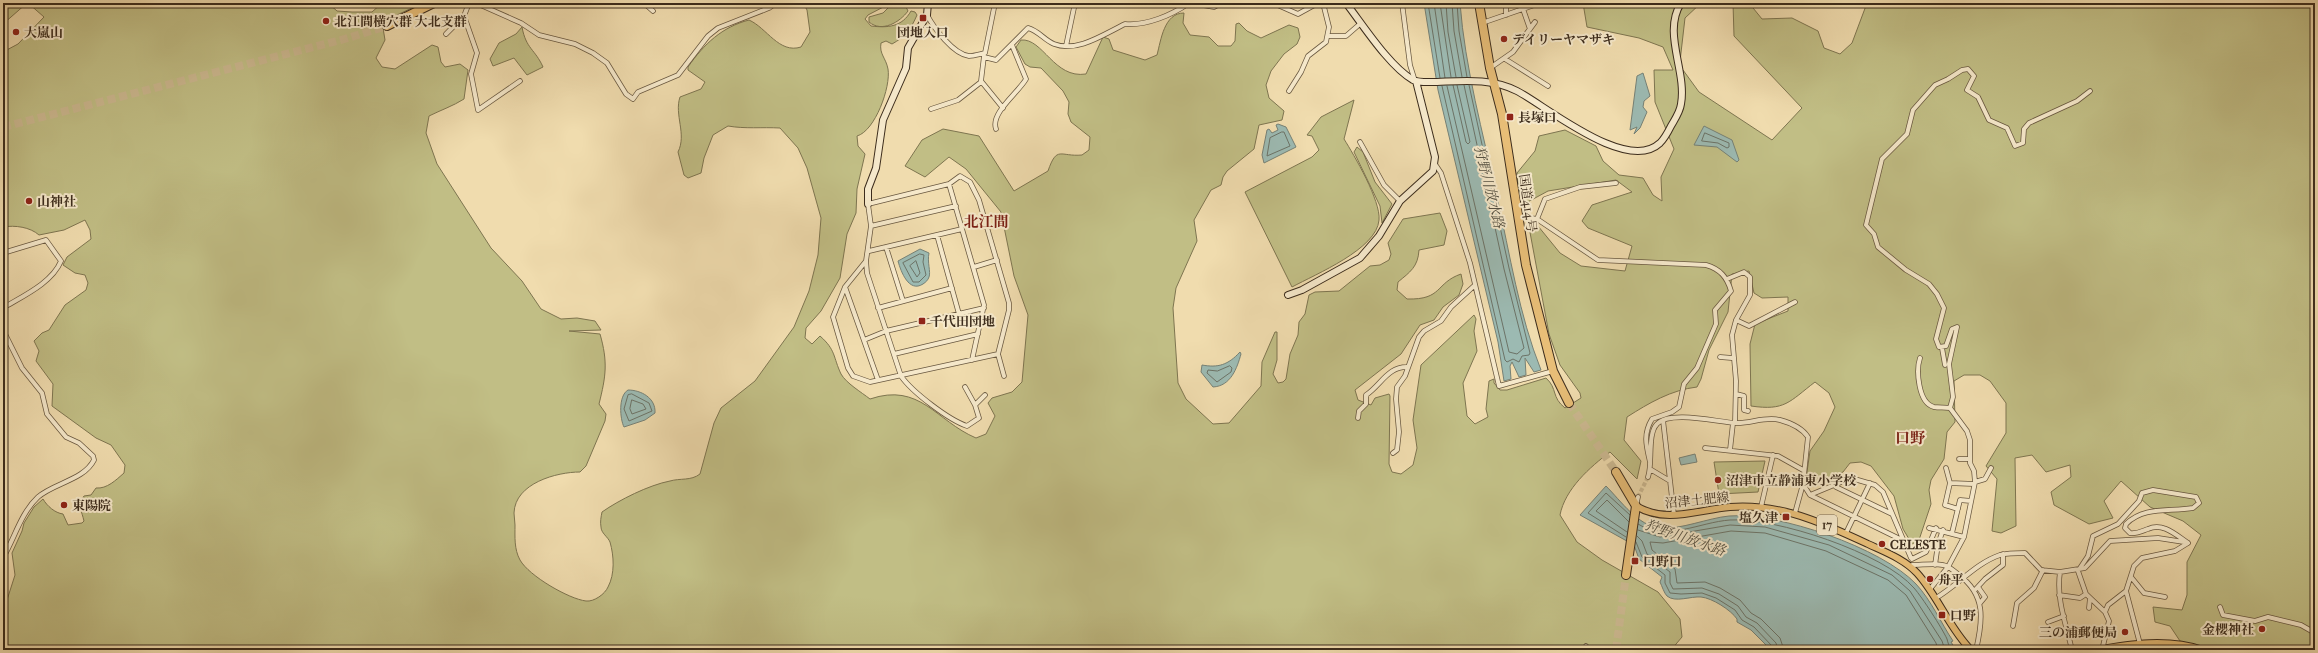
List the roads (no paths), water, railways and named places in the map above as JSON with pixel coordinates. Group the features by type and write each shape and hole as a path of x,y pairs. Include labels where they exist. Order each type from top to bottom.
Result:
{"highway":[{"path":"429,3 386,25 434,3"},
{"name":"国道414号","path":"1479,3 1481,24 1490,68 1489,82 1502,114 1529,278 1553,371 1569,403"},
{"path":"1616,472 1635,509 1626,575"}],"main road":[{"name":"沼津土肥線","path":"1635,509 1653,514 1674,515 1730,507 1761,507 1795,513 1812,518 1896,557 1911,566 1930,589 1971,650"},
{"path":"2095,650 2140,644 2179,644 2203,650"}],"street":[{"path":"446,34 464,16 469,3"},
{"path":"476,3 521,23 539,35 575,44 593,53 607,63 626,94 633,99 638,92 678,75 708,36 718,28 769,8 776,3"},
{"path":"644,3 654,11"},
{"path":"928,3 927,15 908,48 906,68 885,115 876,168 868,189 868,204 871,226 866,261 867,273 901,376 917,394 963,424 969,425 978,418 975,405 965,387"},
{"path":"931,110 958,100 981,82 984,55 995,3"},
{"path":"1066,46 1075,3"},
{"path":"927,15 940,35 965,54 972,56 984,55 996,60 1028,28 1037,32 1049,42 1066,46 1075,46 1125,24 1132,25 1152,20 1178,11 1191,3 1214,7 1221,3"},
{"path":"1273,3 1298,14 1318,3"},
{"path":"1289,91 1301,72 1308,56 1325,45 1328,36 1328,27 1323,3"},
{"path":"1346,3 1400,70 1416,81 1489,82 1518,92 1585,135 1605,143 1634,150 1655,147 1664,138 1681,104 1682,94 1674,30 1676,16 1681,3"},
{"path":"1402,3 1410,65 1416,81 1435,164 1441,173 1470,263 1499,386 1553,371"},
{"path":"1506,3 1506,15"},
{"path":"1481,24 1530,5 1540,3"},
{"path":"1523,9 1530,29"},
{"path":"464,16 477,53 471,74 478,110 520,81"},
{"path":"1490,68 1513,52 1535,22"},
{"path":"1328,36 1346,36 1361,23"},
{"path":"996,130 995,123 1003,108 1026,78 1012,45"},
{"path":"1505,59 1548,86"},
{"path":"1945,365 1942,348 1936,339 1944,308 1937,294 1929,284 1906,270 1878,247 1874,234 1866,225 1882,159 1907,134 1913,110 1921,99 1935,85 1962,70 1968,69 1974,76 1967,90 1978,96 1989,120 2007,128 2015,146 2023,143 2024,129 2029,123 2061,110 2090,92"},
{"path":"981,82 1003,108"},
{"path":"1360,142 1384,185 1400,202"},
{"path":"1288,295 1302,290 1360,258 1379,236 1400,202 1429,174 1435,164"},
{"path":"868,204 949,184 962,176 970,182 979,200 997,260 1009,310 998,354 1004,376"},
{"path":"1537,219 1544,199 1580,187 1616,183"},
{"path":"949,184 974,267 984,308 972,360"},
{"path":"871,226 956,206"},
{"path":"1518,216 1537,219 1598,260 1706,265 1716,269 1727,279 1731,292 1715,310 1716,324 1697,368 1684,384 1679,407 1672,412 1652,419 1646,429 1645,439 1650,462"},
{"path":"868,251 962,229"},
{"path":"937,235 959,314"},
{"path":"3,253 46,240 61,261 54,272 32,292 3,308"},
{"path":"886,247 904,301"},
{"path":"974,267 997,260"},
{"path":"866,261 846,287 832,317 848,368 853,376 870,382 998,354"},
{"path":"1727,279 1744,272 1750,277 1750,295 1747,303 1736,320 1732,335 1732,358 1736,394 1730,450"},
{"path":"1393,453 1397,450 1398,438 1396,411 1397,387 1408,367 1419,337 1424,331 1441,321 1451,308 1475,285"},
{"path":"846,287 878,380"},
{"path":"878,308 952,288"},
{"path":"1736,320 1749,326 1792,302"},
{"path":"864,340 886,332 984,308"},
{"path":"1942,348 1946,346 1952,330 1957,327 1949,364 1953,397 1950,408"},
{"path":"3,330 22,368 42,393 47,414 66,437 79,442 93,456 94,460 71,480 37,498 20,521 3,558"},
{"path":"894,354 978,334"},
{"path":"1720,357 1732,358"},
{"path":"1920,358 1917,375 1924,399 1934,407 1950,408 1967,431 1971,450 1970,459 1974,471 1974,483 1964,537 1948,567 1930,589"},
{"path":"1358,418 1359,411 1366,404 1366,395 1375,389 1387,373 1399,367 1408,367"},
{"path":"1736,394 1744,396 1745,412 1748,411"},
{"path":"975,405 985,395"},
{"path":"1648,477 1650,469 1652,434 1656,424 1663,420 1697,417 1734,423 1768,418 1781,420 1803,430 1808,437 1809,442 1803,470 1803,484 1795,513"},
{"path":"1663,420 1674,515"},
{"path":"1705,448 1773,455 1803,470"},
{"path":"1761,507 1773,455"},
{"path":"1959,458 1970,459"},
{"path":"1946,468 1950,483 1945,505 1958,509"},
{"path":"1950,483 1974,483 1985,479 1991,468"},
{"path":"1650,469 1670,481"},
{"path":"1810,495 1852,478 1870,483 1883,492 1902,540 1911,558 1911,566 1935,565 1948,567 1964,578 1974,591 1980,603 1982,619 1976,650"},
{"path":"1846,533 1870,483"},
{"path":"1803,484 1810,495 1902,540"},
{"path":"1837,485 1836,487 1892,514"},
{"path":"2102,649 2109,621 2105,612 2086,594 2078,571 2088,556 2093,536 2118,524 2139,501 2142,493 2149,490 2196,498 2199,503 2193,508 2145,512 2132,518 2126,524 2125,528 2133,534 2150,528 2163,527 2188,543"},
{"path":"1635,509 1638,497"},
{"path":"1952,533 1960,500 1971,501"},
{"path":"1929,528 1936,528 1964,537"},
{"path":"1911,558 1926,552 1936,528"},
{"path":"1935,565 1938,544 1943,530"},
{"path":"1936,598 1986,562 2003,554 2025,553 2043,570 2060,572 2085,568 2110,541 2158,538 2188,543"},
{"path":"2105,612 2108,605 2126,591 2134,566 2142,558 2175,551 2188,543"},
{"path":"1974,591 1985,579 2003,566 2003,554"},
{"path":"2013,626 2017,603 2034,588 2043,570"},
{"path":"2060,572 2059,595 2072,650"},
{"path":"2131,577 2144,593 2165,597"},
{"path":"1978,587 1985,597 1980,603"},
{"path":"2126,591 2140,644"},
{"path":"2059,595 2080,598 2086,594"},
{"path":"2089,608 2090,598"},
{"path":"2220,607 2223,615 2255,621 2268,617 2301,625 2315,633"},
{"path":"2048,622 2064,616"}],"water":[{"name":"狩野川放水路","path":"1424,3 1460,3 1466,52 1480,125 1521,306 1533,349 1541,370 1534,372 1525,358 1526,375 1519,377 1512,362 1510,366 1511,379 1504,381 1498,342 1438,90"},
{"path":"1643,73 1650,96 1644,101 1643,107 1647,112 1640,128 1634,134 1637,127 1630,130 1637,76"},
{"path":"1278,124 1286,127 1296,147 1264,163 1262,155 1267,130 1269,129 1272,133 1278,130 1276,125"},
{"path":"1704,126 1732,140 1739,160 1737,162 1717,147 1694,145"},
{"path":"920,249 929,253 929,278 923,284 914,286 906,280 898,261"},
{"path":"1240,352 1241,354 1235,370 1229,380 1219,386 1213,387 1201,372 1202,365 1218,366 1227,363"},
{"path":"628,390 638,391 647,396 653,403 655,413 645,420 624,427 621,413 621,402"},
{"path":"1695,454 1697,462 1681,465 1679,458"},
{"name":"狩野川放水路","path":"1606,486 1637,518 1644,523 1660,528 1685,526 1721,517 1750,516 1801,526 1855,546 1900,571 1916,584 1931,604 1953,641 1951,642 1956,650 1771,650 1751,630 1737,622 1737,619 1726,608 1716,602 1701,597 1674,599 1667,596 1660,582 1662,577 1639,559 1634,545 1580,515"}],"tunnel":[{"path":"3,127 341,40 387,26"},
{"path":"1569,403 1616,472"},
{"path":"1638,497 1648,477"},
{"path":"1616,650 1626,575"}],"place":[{"name":"団地入口","path":"923,18"},
{"name":"北江間横穴群 大北支群","path":"326,21"},
{"name":"大嵐山","path":"16,32"},
{"name":"デイリーヤマザキ","path":"1504,39"},
{"name":"長塚口","path":"1510,117"},
{"name":"山神社","path":"29,201"},
{"name":"千代田団地","path":"922,321"},
{"name":"沼津市立静浦東小学校","path":"1718,480"},
{"name":"東陽院","path":"64,505"},
{"name":"塩久津","path":"1786,517"},
{"name":"CELESTE","path":"1882,544"},
{"name":"口野口","path":"1635,561"},
{"name":"舟平","path":"1930,579"},
{"name":"口野","path":"1942,615"},
{"name":"金櫻神社","path":"2262,629"},
{"name":"三の浦郵便局","path":"2125,632"}],"district":[{"name":"北江間","path":"986,222"},
{"name":"口野","path":"1910,438"}]}
